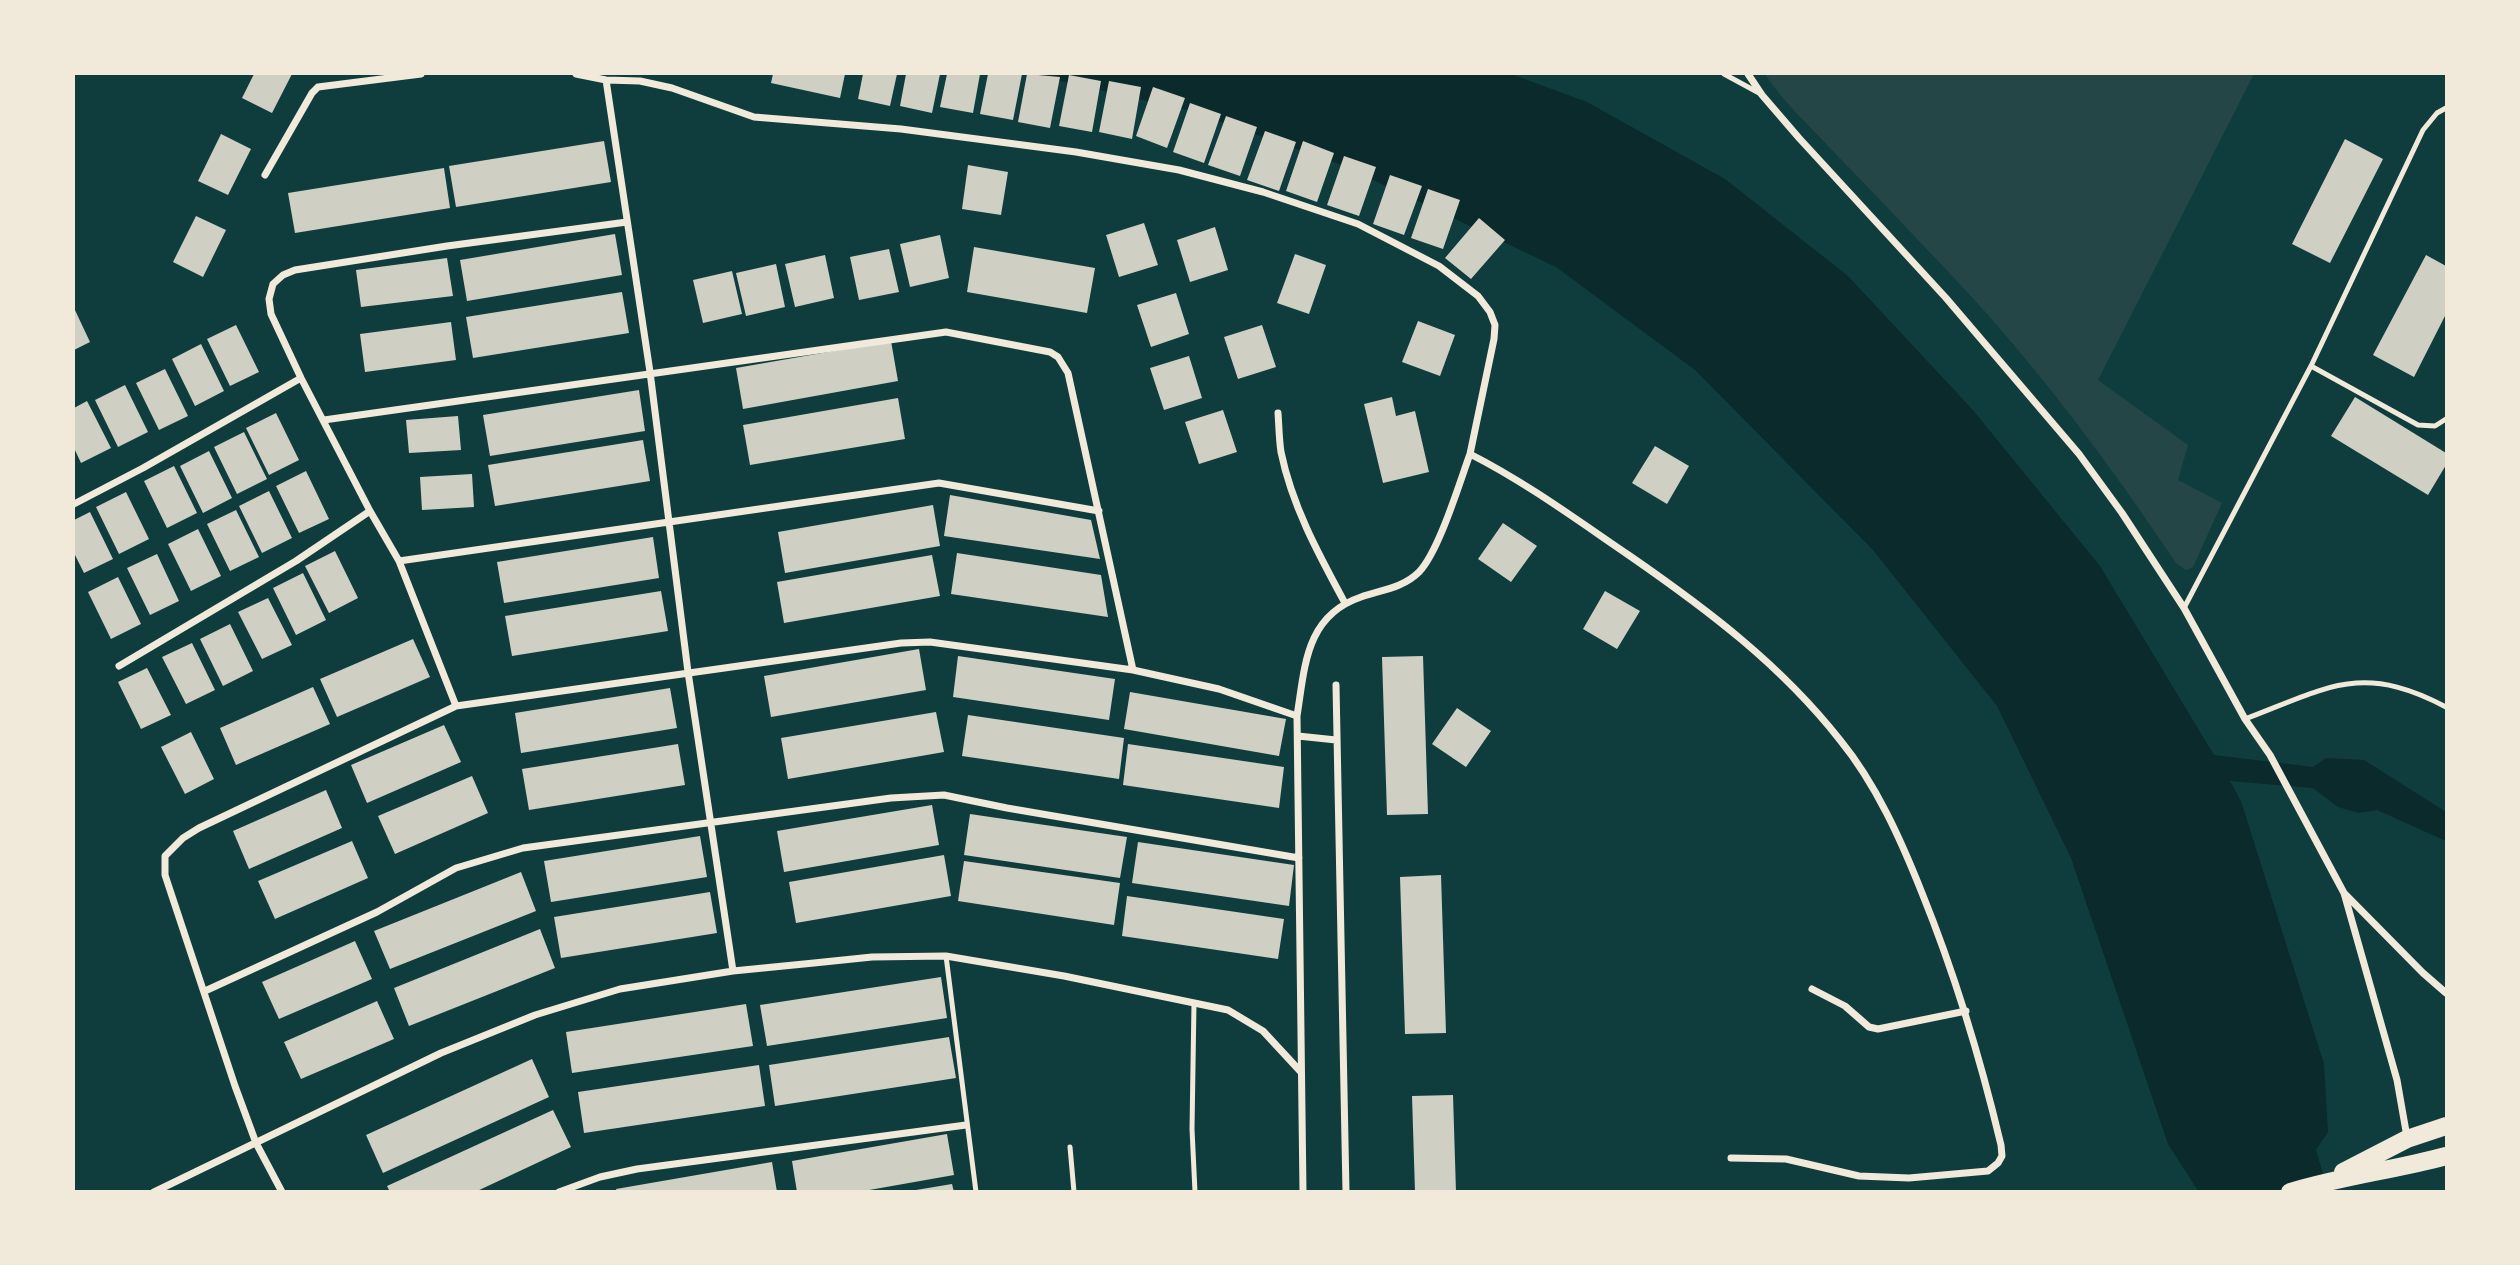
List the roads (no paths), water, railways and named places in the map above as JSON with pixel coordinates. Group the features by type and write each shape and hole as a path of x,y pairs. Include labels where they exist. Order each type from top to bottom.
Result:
{"highway":[{"path":"2330,1179 2407,1139 2446,1126"},
{"path":"2290,1192 2330,1179 2422,1163 2446,1156"}],"street":[{"path":"265,175 318,87 421,74"},
{"path":"576,74 606,80 639,81 672,88 754,117 901,130 1137,162 1237,184 1358,224 1439,266 1478,296 1490,312 1495,325 1494,339 1470,454 1428,561 1408,581 1345,603 1322,624 1310,643 1297,716 1303,1192"},
{"path":"1748,74 1799,138 1946,298 2056,425 2122,513 2184,608 2245,719 2270,755 2344,893 2397,1080 2407,1139"},
{"path":"606,80 650,372 688,672 733,971"},
{"path":"456,706 400,561 370,511 271,314 269,299 273,284 283,275 295,270 627,222"},
{"path":"324,419 946,332 1050,352 1059,357 1068,373 1133,670"},
{"path":"74,504 301,378"},
{"path":"1278,413 1282,452 1295,501 1345,603"},
{"path":"1470,454 1511,474 1544,496 1721,621 1779,672 1842,742 1894,828 1929,909 1966,1011 2001,1145 2002,1156 1994,1168 1982,1173 1909,1178 1859,1176 1786,1159 1731,1158"},
{"path":"400,561 939,483 1099,511"},
{"path":"119,666 296,561 370,511"},
{"path":"282,1192 256,1143 165,875 164,856 199,828 456,706 901,643 930,642 1133,670 1219,689 1297,716"},
{"path":"1336,685 1346,1192"},
{"path":"1298,736 1336,740"},
{"path":"205,991 367,916 476,860 523,848 891,798 944,794 1007,808 1299,858"},
{"path":"2344,893 2446,993"},
{"path":"154,1192 441,1053 535,1015 620,989 733,971 872,957 946,956 1064,976 1228,1010 1263,1031 1300,1072"},
{"path":"1812,989 1845,1006 1869,1027 1878,1029 1966,1011"},
{"path":"559,1192 600,1177 637,1169 966,1125"}],"lane":[{"path":"1724,74 1762,94"},
{"path":"2184,608 2311,366 2423,130 2437,113 2446,108"},
{"path":"2311,366 2418,425 2435,426 2446,419"},
{"path":"2245,719 2314,691 2357,681 2404,688 2446,707"},
{"path":"946,956 976,1192"},
{"path":"1194,1003 1192,1129 1195,1192"},
{"path":"1070,1147 1074,1192"}]}
